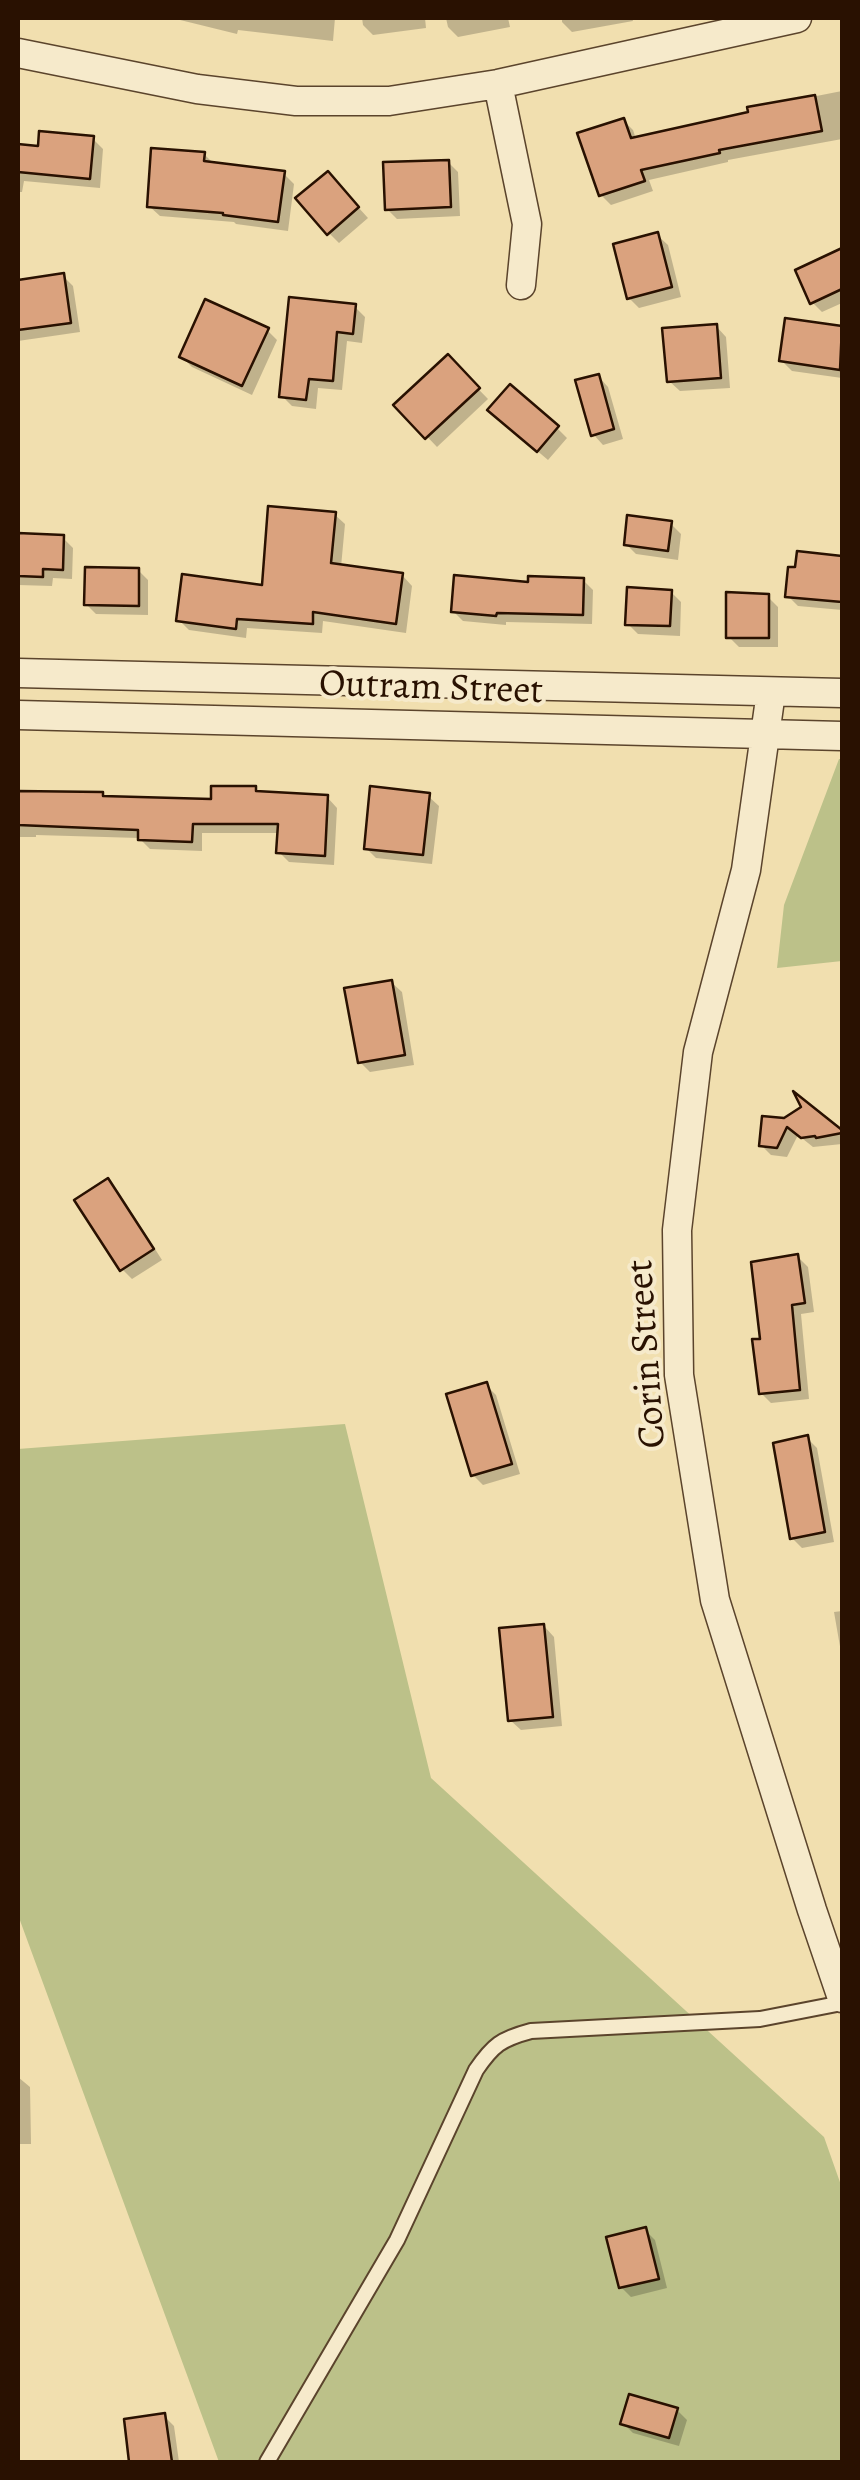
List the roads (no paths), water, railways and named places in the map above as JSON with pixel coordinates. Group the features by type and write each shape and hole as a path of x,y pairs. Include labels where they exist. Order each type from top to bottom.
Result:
{"street":[{"path":"18,53 196,90 296,102 389,101 498,84 797,18"},
{"path":"498,84 527,224 521,285"},
{"name":"Outram Street","path":"18,674 842,694"},
{"name":"Corin Street","path":"771,692 746,870 698,1052 678,1230 679,1375 715,1600 842,2000"},
{"name":"Outram Street","path":"18,715 842,736"}],"lane":[{"path":"267,2462 397,2240 476,2070 506,2038 531,2031 760,2019 842,2000"}]}
